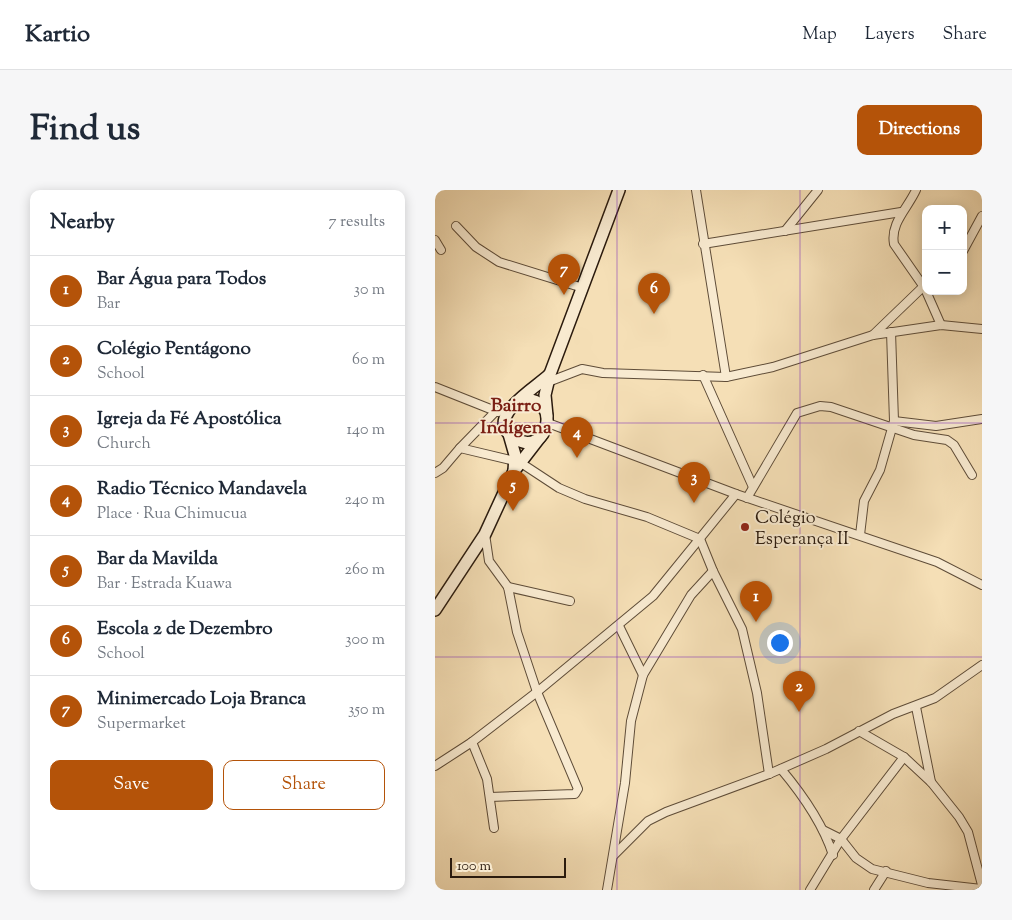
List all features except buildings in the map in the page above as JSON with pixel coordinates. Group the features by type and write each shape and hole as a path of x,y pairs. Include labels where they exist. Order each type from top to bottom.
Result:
{"street":[{"path":"435,610 485,534 517,465 541,436 548,420 545,395 549,378 619,190"},
{"path":"696,190 703,244 726,377"},
{"path":"785,231 818,190"},
{"path":"916,190 911,202 901,212 893,235 894,244 922,284"},
{"path":"703,244 901,212"},
{"path":"964,250 982,216"},
{"path":"456,226 476,247 499,262 583,288"},
{"path":"435,240 441,250"},
{"path":"873,335 922,291"},
{"path":"928,295 941,325"},
{"path":"435,474 443,468 460,448 501,412 549,378 582,369 603,373 726,377 773,367 873,335 941,325 982,329"},
{"path":"860,535 864,501 880,470 893,424 891,332"},
{"path":"703,375 753,487"},
{"path":"435,387 501,412"},
{"path":"520,400 534,400 545,410 548,420"},
{"path":"747,498 797,413 820,406 831,407 893,424 914,435 951,442 972,476"},
{"path":"501,412 517,465"},
{"path":"893,424 936,426 982,419"},
{"path":"548,420 736,494 937,562 982,585"},
{"path":"509,434 515,439 529,442 541,436"},
{"path":"460,448 517,465 559,488 585,499 647,517 700,538 713,571 742,629 757,693 769,774"},
{"path":"435,766 472,742 537,692 653,596 736,494"},
{"path":"485,534 489,561 508,586 517,632 537,692 578,793 490,797"},
{"path":"607,890 625,783 631,721 643,675 691,595 713,571"},
{"path":"508,586 570,601"},
{"path":"619,626 643,675"},
{"path":"614,855 648,822 666,812 781,770 826,750 893,714 935,698 982,665"},
{"path":"917,706 931,782"},
{"path":"859,731 904,757 931,782 959,816 968,832 982,885"},
{"path":"472,742 487,779 494,828"},
{"path":"814,889 841,839 904,757"},
{"path":"781,770 795,786 823,830 833,855"},
{"path":"823,830 841,839 856,858 866,866 919,882 982,889"},
{"path":"874,890 886,871"}],"place":[{"name":"Minimercado Loja Branca","path":"564,295"},
{"name":"Escola 2 de Dezembro","path":"654,314"},
{"name":"Radio Técnico Mandavela","path":"577,458"},
{"name":"Igreja da Fé Apostólica","path":"694,503"},
{"name":"Bar da Mavilda","path":"513,511"},
{"name":"Colégio Esperança II","path":"745,527"},
{"name":"Bar Água para Todos","path":"756,622"},
{"name":"Colégio Pentágono","path":"799,712"}],"district":[{"name":"Bairro Indígena","path":"516,415"}]}
